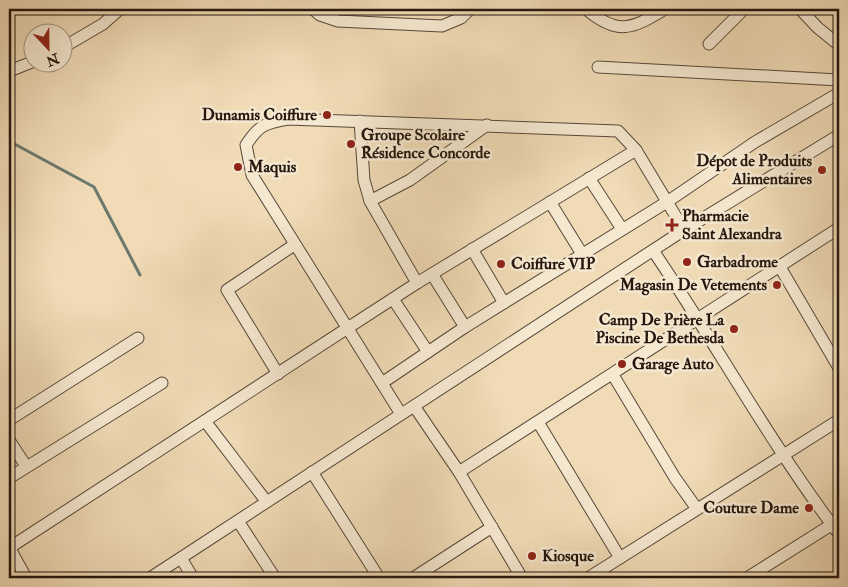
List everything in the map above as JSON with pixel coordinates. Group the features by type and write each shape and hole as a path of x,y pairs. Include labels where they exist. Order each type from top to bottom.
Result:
{"street":[{"path":"72,42 103,24 120,9"},
{"path":"313,9 320,15 338,21 442,26 461,18 470,9"},
{"path":"586,9 602,23 625,28 647,20 665,9"},
{"path":"709,44 744,9"},
{"path":"800,9 839,45"},
{"path":"12,70 22,66"},
{"path":"598,67 839,80"},
{"path":"382,383 465,327 667,202 755,142 839,93"},
{"path":"401,414 252,175 246,145 256,130 267,123 288,119 618,131 636,150 684,230"},
{"path":"360,121 364,180 370,201 418,283"},
{"path":"370,201 410,180 487,125"},
{"path":"150,578 654,252 684,230 839,135"},
{"path":"26,578 9,547 393,298 636,150"},
{"path":"589,178 622,229"},
{"path":"550,202 582,254"},
{"path":"460,472 839,228"},
{"path":"278,374 227,290 294,245"},
{"path":"472,250 504,303"},
{"path":"654,252 700,319 784,456 836,522 839,534"},
{"path":"780,267 839,368"},
{"path":"432,274 465,327"},
{"path":"393,298 428,352"},
{"path":"9,420 138,338"},
{"path":"613,375 675,478 697,509"},
{"path":"9,478 162,383"},
{"path":"414,406 460,472 522,578"},
{"path":"588,578 839,420"},
{"path":"206,421 266,502"},
{"path":"538,422 620,558"},
{"path":"9,440 26,466"},
{"path":"312,472 380,578"},
{"path":"238,521 275,578"},
{"path":"747,578 836,522"},
{"path":"413,578 492,527"},
{"path":"182,558 194,578"}],"waterway":[{"path":"9,141 94,187 140,275"}],"place":[{"name":"Dunamis Coiffure","path":"327,115"},
{"name":"Groupe Scolaire Résidence Concorde","path":"351,144"},
{"name":"Maquis","path":"238,167"},
{"name":"Dépot de Produits Alimentaires","path":"822,170"},
{"name":"Pharmacie Saint Alexandra","path":"672,225"},
{"name":"Garbadrome","path":"687,262"},
{"name":"Coiffure VIP","path":"501,264"},
{"name":"Magasin De Vetements","path":"777,285"},
{"name":"Camp De Prière La Piscine De Bethesda","path":"734,329"},
{"name":"Garage Auto","path":"622,364"},
{"name":"Couture Dame","path":"809,508"},
{"name":"Kiosque","path":"532,556"}]}
